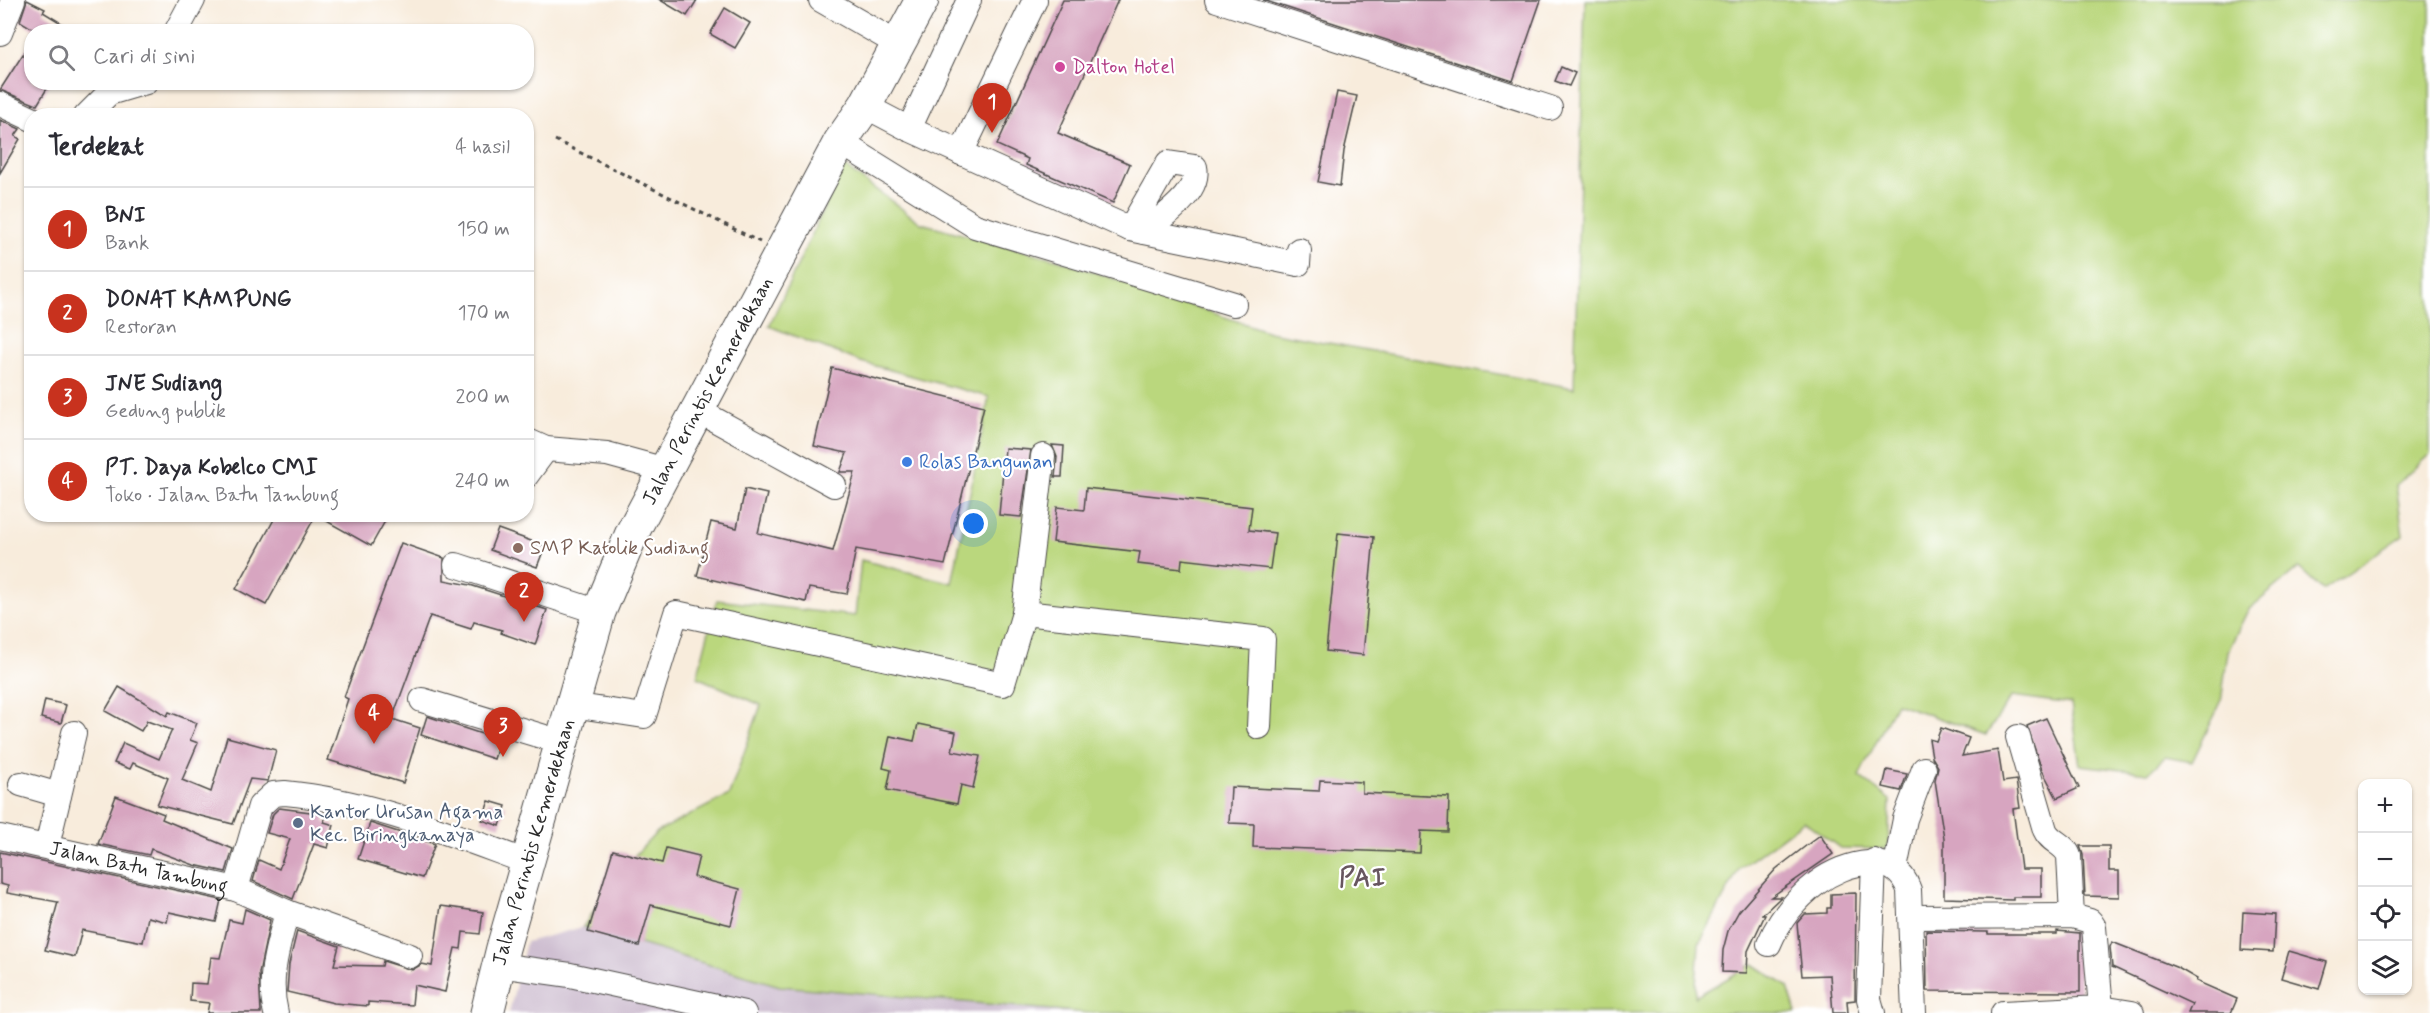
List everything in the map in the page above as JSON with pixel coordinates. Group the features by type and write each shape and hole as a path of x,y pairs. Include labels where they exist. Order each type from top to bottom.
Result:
{"highway":[{"name":"Jalan Perintis Kemerdekaan","path":"487,1013 498,965 599,612 633,533 666,470 840,142 865,106 922,0"}],"street":[{"path":"0,33 13,0"},
{"path":"180,24 193,0"},
{"path":"821,0 898,44"},
{"path":"917,133 969,0"},
{"path":"961,153 1035,0"},
{"path":"1217,0 1550,108"},
{"path":"94,108 109,93 119,90"},
{"path":"0,104 24,115"},
{"path":"865,106 961,153 1138,230 1298,264 1299,250"},
{"path":"840,142 975,226 1234,304"},
{"path":"699,411 834,485"},
{"path":"536,444 607,454 666,470"},
{"path":"572,705 644,717 676,613 1003,684 1024,613 1043,456"},
{"path":"456,565 599,612"},
{"path":"1024,613 1263,639 1259,727"},
{"path":"422,700 561,742"},
{"path":"46,846 74,733"},
{"path":"2018,737 2044,831 2067,850 2069,856 2073,916"},
{"path":"1873,1013 1869,999 1885,865 1924,769"},
{"path":"21,784 59,795"},
{"name":"Jalan Batu Tambung","path":"0,837 236,889 260,806 273,794 285,793 367,807 527,862"},
{"path":"1769,944 1777,925 1817,882 1856,865 1885,865 1905,876 1909,890 1914,1013"},
{"path":"236,889 287,912 410,956"},
{"path":"276,1013 272,996 273,968 287,912"},
{"path":"1911,917 2073,916 2090,921 2094,927 2101,1008"},
{"path":"498,965 570,975 744,1013"},
{"path":"2003,1013 2101,1008 2132,1013"}],"path":[{"path":"555,140 782,252"}],"shaded area":[{"path":"583,927 780,986 1088,1013 509,1013 526,942"}],"green space":[{"path":"1585,0 2430,0 2430,454 2396,485 2403,535 2323,590 2299,568 2248,610 2228,651 2221,702 2192,762 2165,757 2148,773 2080,765 2071,704 2012,696 1986,735 1896,703 1859,776 1890,800 1888,849 1840,848 1804,821 1739,869 1699,944 1695,997 1753,964 1788,987 1796,1013 1088,1013 780,986 583,927 621,870 657,832 729,795 761,705 697,677 717,600 855,616 861,560 952,583 989,397 861,362 769,326 844,166 921,223 1059,260 1269,332 1574,388"}],"building":[{"path":"27,0 45,9 43,12 63,24 25,24 20,21"},
{"path":"660,0 697,0 687,16"},
{"name":"Dalton Hotel","path":"1063,0 1118,0 1058,133 1130,164 1113,203 1026,165 1028,159 997,145"},
{"path":"1263,0 1541,0 1513,81"},
{"path":"725,8 750,23 735,48 710,34"},
{"path":"24,52 24,90 46,90 37,105 0,90"},
{"path":"1561,67 1575,73 1569,86 1555,81"},
{"path":"1337,92 1357,96 1344,151 1340,186 1318,182"},
{"path":"0,120 20,129 15,136 20,139 0,173"},
{"name":"Rolas Bangunan","path":"832,368 984,406 945,565 856,549 847,594 809,588 806,602 697,576 711,522 737,528 745,489 767,494 758,533 833,551 855,472 840,472 847,453 814,446"},
{"path":"1052,445 1064,446 1062,477 1055,477 1057,457"},
{"path":"1005,448 1031,450 1021,517 999,515"},
{"path":"1086,488 1252,507 1249,530 1275,533 1270,569 1182,559 1181,569 1138,564 1140,552 1053,542 1057,507 1084,510"},
{"path":"273,522 312,522 266,605 236,589"},
{"path":"328,522 384,522 371,546"},
{"name":"SMP Katolik Sudiang","path":"498,529 545,546 537,567 490,550"},
{"path":"1338,533 1374,537 1363,655 1326,651"},
{"path":"401,543 444,558 444,580 470,585 547,610 535,645 501,633 502,630 474,622 471,629 430,616 392,719 420,728 403,783 328,760 348,699 344,697"},
{"path":"119,687 167,716 169,712 197,723 190,740 198,743 182,780 211,792 227,737 276,750 268,781 250,779 233,824 157,805 168,778 133,763 130,769 114,763 123,743 159,759 172,730 147,721 141,731 105,711"},
{"path":"45,700 66,705 61,723 41,718"},
{"path":"427,716 500,740 494,759 421,735"},
{"path":"2046,718 2079,788 2057,798 2042,770 2027,726"},
{"path":"918,724 956,732 952,751 980,756 973,788 961,785 957,804 887,790 891,770 883,768 890,736 914,741"},
{"path":"1941,728 1969,738 1962,756 1998,750 2003,782 2016,780 2020,808 2013,809 2021,869 2041,869 2041,897 2013,897 2013,900 1944,898 1944,838 1935,780 1938,767 1932,757 1929,739 1936,741"},
{"path":"1887,770 1907,774 1901,791 1883,787"},
{"path":"1320,780 1362,782 1362,793 1449,797 1448,832 1421,831 1420,853 1253,847 1254,824 1229,823 1231,787 1319,791"},
{"path":"116,796 164,814 162,819 233,849 226,872 194,865 151,849 149,855 98,844"},
{"path":"489,801 506,806 500,826 482,820"},
{"path":"279,808 326,814 324,822 334,825 328,848 314,844 293,899 253,881 259,860 279,869 290,839 267,833 273,814"},
{"path":"370,823 435,844 422,878 358,859"},
{"path":"1820,835 1833,854 1771,897 1781,897 1762,915 1765,915 1748,951 1747,973 1722,972 1723,950 1728,931 1739,911 1776,869"},
{"path":"2080,846 2109,846 2109,871 2119,871 2119,897 2085,896 2083,855"},
{"path":"666,848 699,856 694,877 740,889 731,925 651,905 639,946 588,932 613,850 662,863"},
{"path":"0,852 221,900 216,922 169,912 167,922 148,917 143,942 82,930 75,957 45,950 58,902 7,893 8,886 0,884"},
{"path":"1856,893 1855,1000 1847,1001 1848,1013 1833,1013 1830,975 1802,976 1797,923 1805,914 1827,913 1827,908 1831,908 1831,894"},
{"path":"441,906 483,912 480,934 463,932 461,949 455,948 445,992 414,985 412,1005 368,1002 368,1006 334,1003 287,992 289,964 297,931 339,946 334,965 382,966 383,961 412,970 422,964 432,966"},
{"path":"245,909 270,920 259,973 261,1013 207,1013 209,1003 190,1001 191,983 207,984 211,957 220,958 229,920 242,923"},
{"path":"2243,912 2275,914 2273,952 2241,950"},
{"path":"1926,931 1988,932 1988,934 2057,934 2057,931 2080,933 2080,992 1927,991"},
{"path":"2112,942 2178,968 2197,979 2196,981 2237,999 2231,1013 2188,1013 2192,1004 2112,967 2110,947"},
{"path":"2289,951 2327,962 2319,989 2281,978"}],"place":[{"name":"Dalton Hotel","path":"1060,67"},
{"name":"BNI","path":"992,133"},
{"name":"Rolas Bangunan","path":"907,462"},
{"name":"SMP Katolik Sudiang","path":"518,548"},
{"name":"DONAT KAMPUNG","path":"524,622"},
{"name":"PT. Daya Kobelco CMI","path":"374,744"},
{"name":"JNE Sudiang","path":"503,757"},
{"name":"Kantor Urusan Agama Kec. Biringkanaya","path":"298,823"}],"district":[{"name":"PAI","path":"1363,879"}]}
